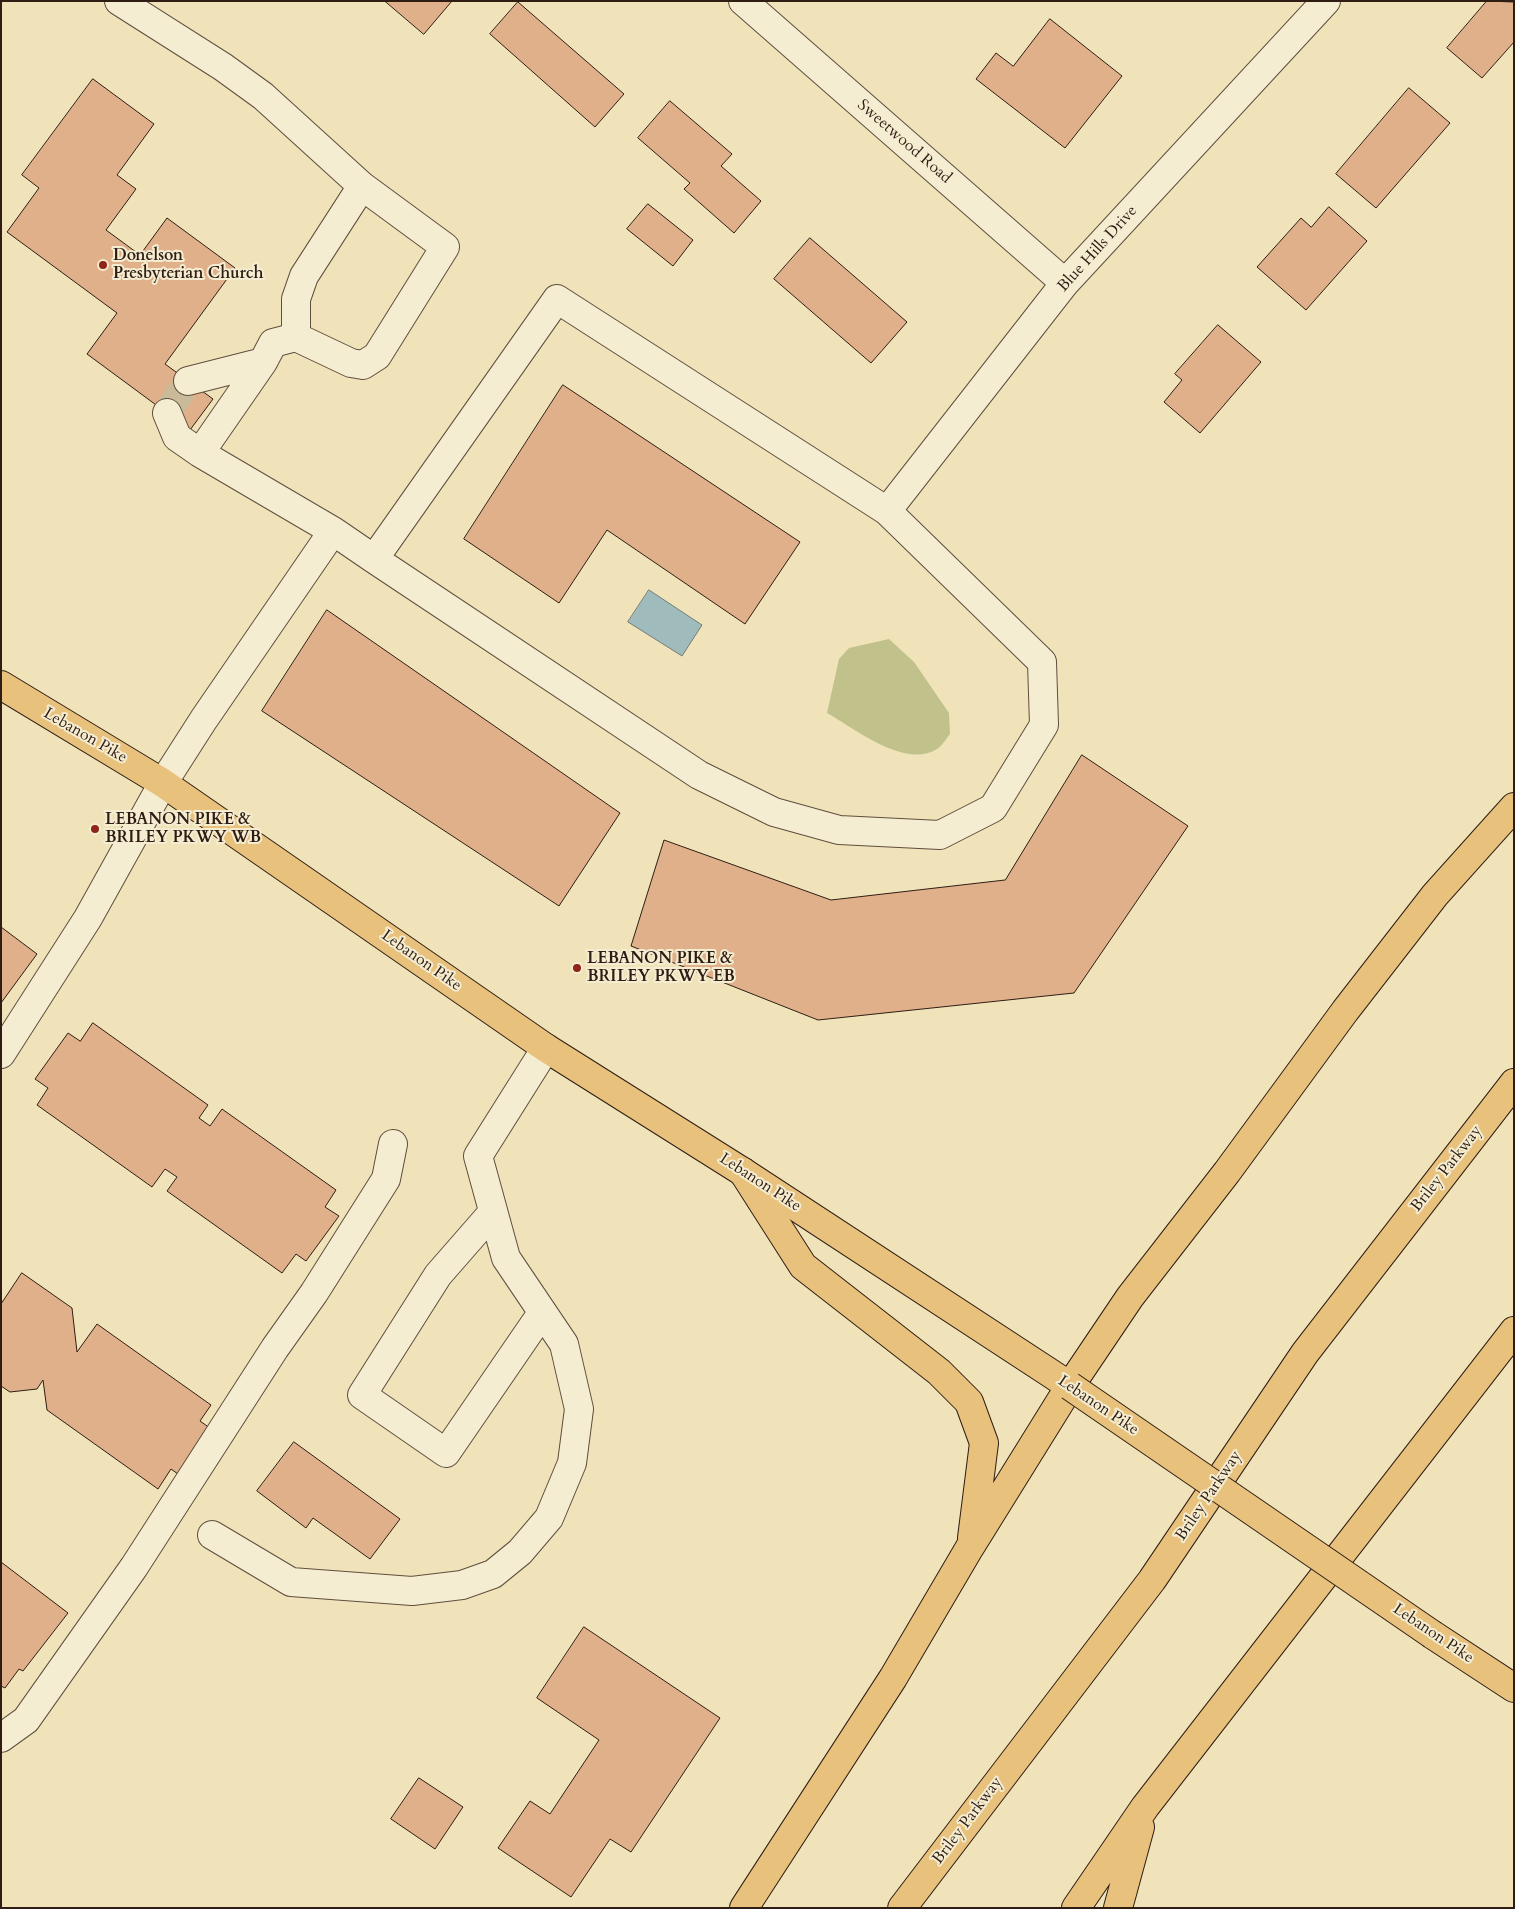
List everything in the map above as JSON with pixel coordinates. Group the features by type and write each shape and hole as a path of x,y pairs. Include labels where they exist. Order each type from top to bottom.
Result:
{"main road":[{"name":"Lebanon Pike","path":"1,685 163,783 546,1048 743,1172 1070,1386 1433,1635 1514,1688"},
{"path":"744,1908 893,1678 970,1547 1070,1386 1130,1297 1227,1172 1345,1010 1435,895 1514,807"},
{"name":"Briley Parkway","path":"902,1908 1152,1580 1305,1353 1514,1083"},
{"path":"743,1172 802,1266 939,1372 969,1402 984,1443 970,1547"},
{"path":"1076,1908 1145,1807 1514,1331"},
{"path":"1118,1908 1145,1807"}],"street":[{"path":"119,1 223,67 263,96 362,186 445,247 377,356 363,365 350,363 296,337 273,343 263,362 200,453"},
{"name":"Sweetwood Road","path":"744,1 1065,283"},
{"name":"Blue Hills Drive","path":"888,511 1065,283 1326,1"},
{"path":"296,337 296,298 304,276 362,186"},
{"path":"168,413 177,437 200,453 333,531 374,559 699,775 774,812 839,830 940,835 992,808 1044,725 1042,662 888,511 557,300 374,559"},
{"path":"188,382 263,362"},
{"path":"1,1054 88,918 163,783 333,531"},
{"path":"212,1535 291,1582 412,1591 462,1585 494,1574 520,1552 549,1518 572,1463 579,1410 564,1344 506,1258 478,1156 546,1048"},
{"path":"1,1738 26,1720 134,1566 275,1348 314,1293 386,1178 393,1144"},
{"path":"493,1212 438,1275 362,1394 446,1452 542,1313"}],"green space":[{"path":"889,639 914,662 949,713 950,734 939,748 924,754 896,751 866,737 827,713 839,659 849,648"}],"water":[{"path":"649,590 702,625 682,656 628,622"}],"building":[{"path":"385,1 452,1 424,34"},
{"path":"1487,1 1514,2 1514,42 1482,78 1447,48"},
{"path":"518,2 624,94 595,127 490,34"},
{"path":"1050,19 1122,76 1065,148 976,79 996,53 1013,66"},
{"path":"93,79 154,124 117,175 136,189 106,230 140,255 167,218 235,268 165,364 213,399 190,430 87,354 117,313 7,232 39,188 22,175"},
{"path":"1409,88 1450,123 1376,208 1336,174"},
{"path":"670,101 732,154 721,166 761,201 734,233 684,189 690,183 638,138"},
{"path":"648,204 693,240 673,266 627,229"},
{"path":"1329,207 1367,241 1306,310 1257,267 1301,218 1311,227"},
{"path":"810,238 907,322 871,363 774,279"},
{"path":"1218,325 1261,362 1200,433 1164,402 1182,380 1175,374"},
{"path":"563,385 800,542 745,624 607,530 559,603 464,539"},
{"path":"327,610 620,813 559,906 262,711"},
{"path":"1082,755 1188,826 1074,993 818,1020 631,946 664,840 831,900 1005,880"},
{"path":"1,927 37,954 1,1003"},
{"path":"93,1023 208,1105 199,1118 210,1126 222,1109 336,1190 325,1207 339,1216 306,1261 296,1254 282,1273 167,1191 177,1177 165,1169 152,1187 37,1105 48,1088 35,1079 68,1033 80,1041"},
{"path":"22,1273 72,1308 77,1352 97,1324 211,1405 200,1421 214,1431 182,1477 171,1469 158,1489 47,1410 43,1380 37,1389 10,1392 1,1386 1,1298 2,1302"},
{"path":"294,1442 400,1519 370,1559 313,1518 306,1528 257,1491"},
{"path":"1,1562 68,1613 23,1671 19,1669 5,1688 1,1686"},
{"path":"584,1627 720,1718 631,1852 610,1839 571,1897 498,1848 530,1801 550,1814 599,1740 537,1698"},
{"path":"419,1778 463,1807 435,1849 391,1819"}],"tunnel":[{"path":"167,413 188,381"}],"place":[{"name":"Donelson Presbyterian Church","path":"103,265"},
{"name":"LEBANON PIKE & BRILEY PKWY WB","path":"95,829"},
{"name":"LEBANON PIKE & BRILEY PKWY EB","path":"577,968"}]}
